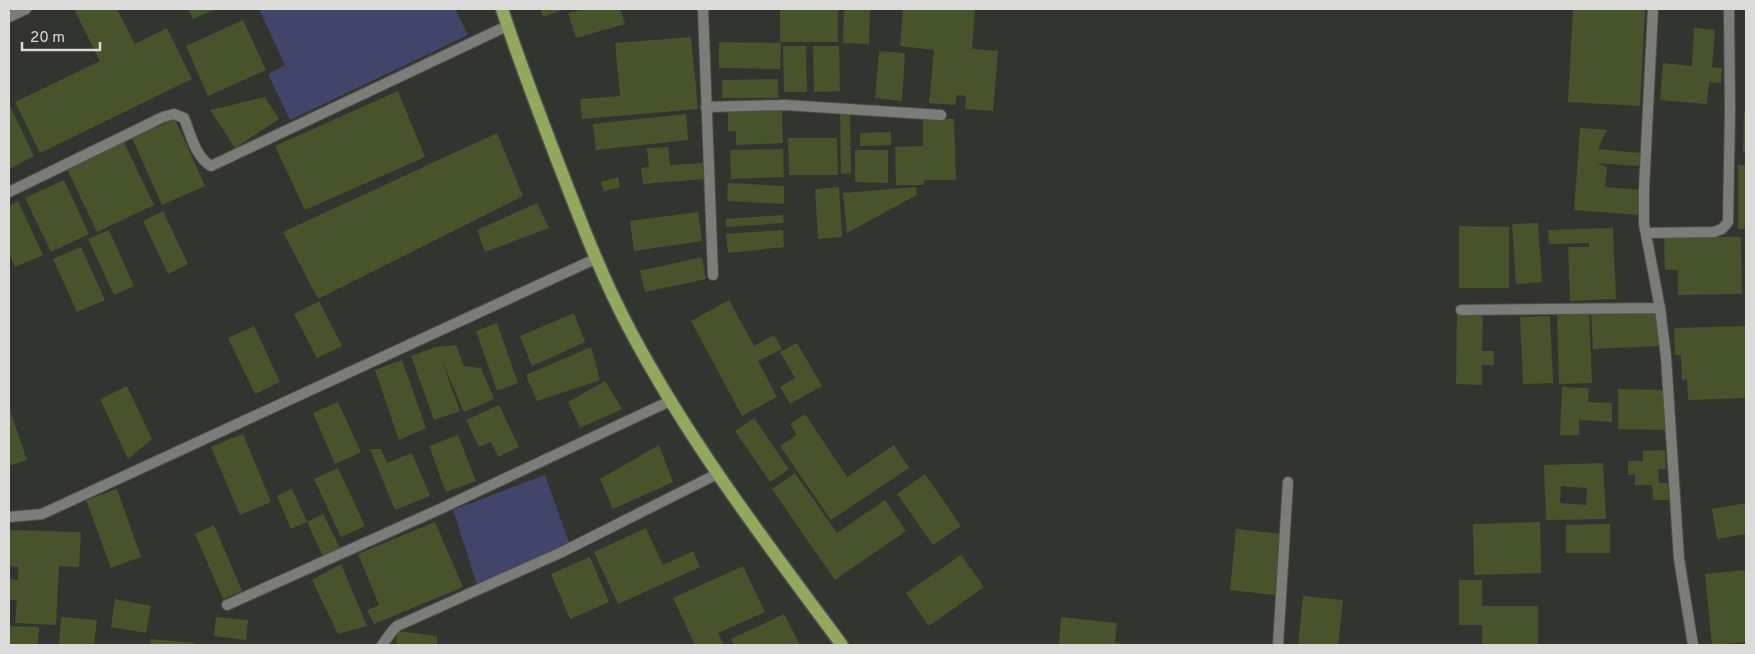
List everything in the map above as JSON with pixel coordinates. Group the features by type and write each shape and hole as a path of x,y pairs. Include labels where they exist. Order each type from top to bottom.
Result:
{"main road":[{"path":"502,9 596,259 631,332 670,401 717,474 842,645"}],"street":[{"path":"9,17 26,9"},
{"path":"703,9 713,275"},
{"path":"1653,9 1644,224 1660,308 1666,357 1679,559 1693,645"},
{"path":"1646,233 1714,232 1722,229 1728,222 1729,9"},
{"path":"9,192 163,117 174,114 184,118 198,153 203,161 211,166 507,26"},
{"path":"706,107 785,105 940,115"},
{"path":"9,517 42,514 596,259"},
{"path":"1461,310 1660,308"},
{"path":"227,605 458,501 670,401"},
{"path":"382,645 397,626 562,552 717,474"},
{"path":"1278,645 1288,482"}],"shaded area":[{"path":"259,9 455,9 468,35 290,120 268,74 285,65"},
{"path":"545,475 572,551 479,591 453,510"}],"building":[{"path":"74,9 117,9 135,44 167,28 192,79 40,153 15,102 100,61"},
{"path":"188,9 216,9 193,19"},
{"path":"540,9 565,9 543,17"},
{"path":"584,9 620,9 625,24 576,38 568,13"},
{"path":"780,9 838,9 838,42 780,42"},
{"path":"844,9 870,9 869,44 843,43"},
{"path":"903,9 975,9 972,49 998,51 993,111 965,109 966,96 957,95 955,105 929,103 934,50 900,46"},
{"path":"1573,9 1645,9 1640,106 1568,102"},
{"path":"243,20 266,70 208,96 186,46"},
{"path":"1694,28 1715,30 1712,67 1722,68 1721,83 1709,82 1707,104 1660,100 1663,63 1692,66"},
{"path":"691,37 698,109 582,119 580,99 620,96 615,43"},
{"path":"719,42 781,43 780,69 719,68"},
{"path":"783,46 806,46 807,92 784,92"},
{"path":"813,46 839,46 840,91 814,92"},
{"path":"879,51 905,53 902,101 875,98"},
{"path":"778,79 778,98 722,98 722,80"},
{"path":"398,91 425,157 305,210 275,146"},
{"path":"265,97 279,119 235,148 210,110"},
{"path":"9,104 34,156 9,169"},
{"path":"782,109 783,143 736,145 736,131 728,131 728,111"},
{"path":"840,111 850,111 851,173 841,174"},
{"path":"1744,112 1746,112 1746,152 1743,152"},
{"path":"686,114 688,140 596,150 593,124"},
{"path":"175,119 205,186 162,205 132,138"},
{"path":"923,119 954,119 956,180 924,180 924,185 896,185 895,147 923,146"},
{"path":"1580,128 1607,130 1598,149 1640,153 1639,166 1597,163 1607,167 1605,187 1643,190 1641,215 1574,210"},
{"path":"891,132 891,145 860,146 860,133"},
{"path":"497,133 523,196 318,299 283,232"},
{"path":"788,138 837,138 838,175 789,175"},
{"path":"123,140 154,205 97,232 66,167"},
{"path":"668,147 670,165 703,163 704,179 643,184 641,168 649,167 647,148"},
{"path":"783,149 784,177 731,179 730,150"},
{"path":"855,150 888,150 888,183 855,182"},
{"path":"1738,165 1746,165 1746,229 1738,229"},
{"path":"618,177 620,187 604,191 601,182"},
{"path":"64,180 89,234 51,252 25,198"},
{"path":"728,183 784,186 784,204 727,201"},
{"path":"839,187 842,237 818,239 815,189"},
{"path":"916,187 917,195 847,233 843,193"},
{"path":"18,201 43,255 15,267 9,253 9,206"},
{"path":"537,203 549,228 485,252 477,230"},
{"path":"163,211 188,264 168,274 143,221"},
{"path":"698,212 702,241 634,251 630,221"},
{"path":"783,215 784,223 726,227 726,219"},
{"path":"1538,223 1542,282 1516,284 1512,224"},
{"path":"1459,226 1509,227 1509,288 1459,288"},
{"path":"1613,228 1616,299 1570,301 1568,247 1589,247 1589,243 1549,244 1548,230"},
{"path":"109,230 134,286 114,295 88,239"},
{"path":"783,230 784,247 728,253 726,234"},
{"path":"1664,237 1741,237 1742,294 1678,295 1678,270 1665,270"},
{"path":"81,247 105,300 77,312 53,259"},
{"path":"702,257 706,279 645,292 640,271"},
{"path":"729,300 754,346 774,335 782,349 758,361 777,397 742,416 691,321"},
{"path":"319,301 342,346 317,358 294,314"},
{"path":"1657,308 1659,346 1593,349 1591,311"},
{"path":"1457,310 1483,311 1482,351 1494,351 1494,365 1482,365 1482,385 1456,384"},
{"path":"1589,312 1592,383 1559,384 1557,313"},
{"path":"574,313 585,342 532,366 520,336"},
{"path":"1550,316 1553,383 1523,384 1520,317"},
{"path":"497,323 518,383 497,391 476,331"},
{"path":"254,326 280,382 255,394 228,338"},
{"path":"1746,326 1746,398 1688,400 1687,379 1682,380 1681,355 1675,355 1674,328"},
{"path":"797,343 822,386 790,404 780,387 795,378 780,352"},
{"path":"456,345 464,366 481,368 494,399 464,412 440,356 460,411 434,420 411,356 436,347"},
{"path":"591,347 600,380 537,401 526,375"},
{"path":"402,360 426,428 399,440 375,370"},
{"path":"605,381 622,409 580,428 568,402"},
{"path":"127,386 152,439 128,459 100,399"},
{"path":"1562,387 1589,388 1588,402 1612,403 1612,422 1579,420 1579,435 1560,435"},
{"path":"1618,389 1667,390 1667,430 1618,429"},
{"path":"338,402 361,452 335,464 313,413"},
{"path":"499,405 519,447 498,457 491,442 479,447 466,420"},
{"path":"9,407 27,460 9,466"},
{"path":"805,414 847,477 894,445 909,468 831,520 780,446 797,435 790,424"},
{"path":"754,418 789,469 770,482 735,431"},
{"path":"243,434 271,502 240,515 211,447"},
{"path":"458,435 476,481 446,492 429,446"},
{"path":"659,445 673,482 613,509 600,479"},
{"path":"370,449 381,449 387,463 412,453 430,496 395,510"},
{"path":"1665,450 1666,469 1658,469 1659,483 1668,483 1669,500 1653,500 1652,485 1635,485 1635,474 1628,475 1628,461 1643,461 1643,451"},
{"path":"1603,463 1606,519 1546,520 1544,465","holes":["1561,486 1587,488 1586,505 1560,503"]},
{"path":"338,468 365,526 341,537 314,479"},
{"path":"795,473 837,533 885,500 906,531 835,580 772,489"},
{"path":"925,474 961,526 933,545 897,494"},
{"path":"117,489 141,557 111,568 86,500"},
{"path":"292,489 307,522 291,529 277,496"},
{"path":"1746,503 1746,534 1717,539 1712,509"},
{"path":"323,514 340,548 323,556 307,522"},
{"path":"435,522 463,587 374,624 367,610 379,605 358,554"},
{"path":"1540,522 1541,573 1474,575 1473,524"},
{"path":"1610,524 1610,553 1566,553 1566,525"},
{"path":"214,525 242,591 223,599 195,534"},
{"path":"646,528 663,565 693,551 700,567 618,604 594,552"},
{"path":"1236,529 1281,534 1275,595 1230,590"},
{"path":"9,530 81,532 79,567 59,566 56,625 15,623 17,600 9,600 9,579 18,580 18,567 9,566"},
{"path":"961,555 984,587 929,626 906,593"},
{"path":"590,557 609,602 570,619 551,574"},
{"path":"341,564 367,626 338,634 312,580"},
{"path":"743,566 765,612 718,633 724,645 695,645 673,598"},
{"path":"1746,570 1746,642 1712,645 1705,574"},
{"path":"1459,580 1482,580 1482,606 1538,606 1538,645 1482,645 1482,625 1459,625"},
{"path":"1303,596 1343,600 1338,645 1298,645"},
{"path":"115,599 151,606 146,633 111,627"},
{"path":"784,614 800,645 734,645 731,639"},
{"path":"61,617 97,620 94,645 59,645"},
{"path":"216,617 248,620 246,640 214,636"},
{"path":"1061,617 1117,623 1115,642 1121,643 1121,645 1059,645"},
{"path":"9,626 39,627 38,645 9,645"},
{"path":"397,631 437,636 437,645 396,645"},
{"path":"151,639 195,643 194,645 150,645"}]}
